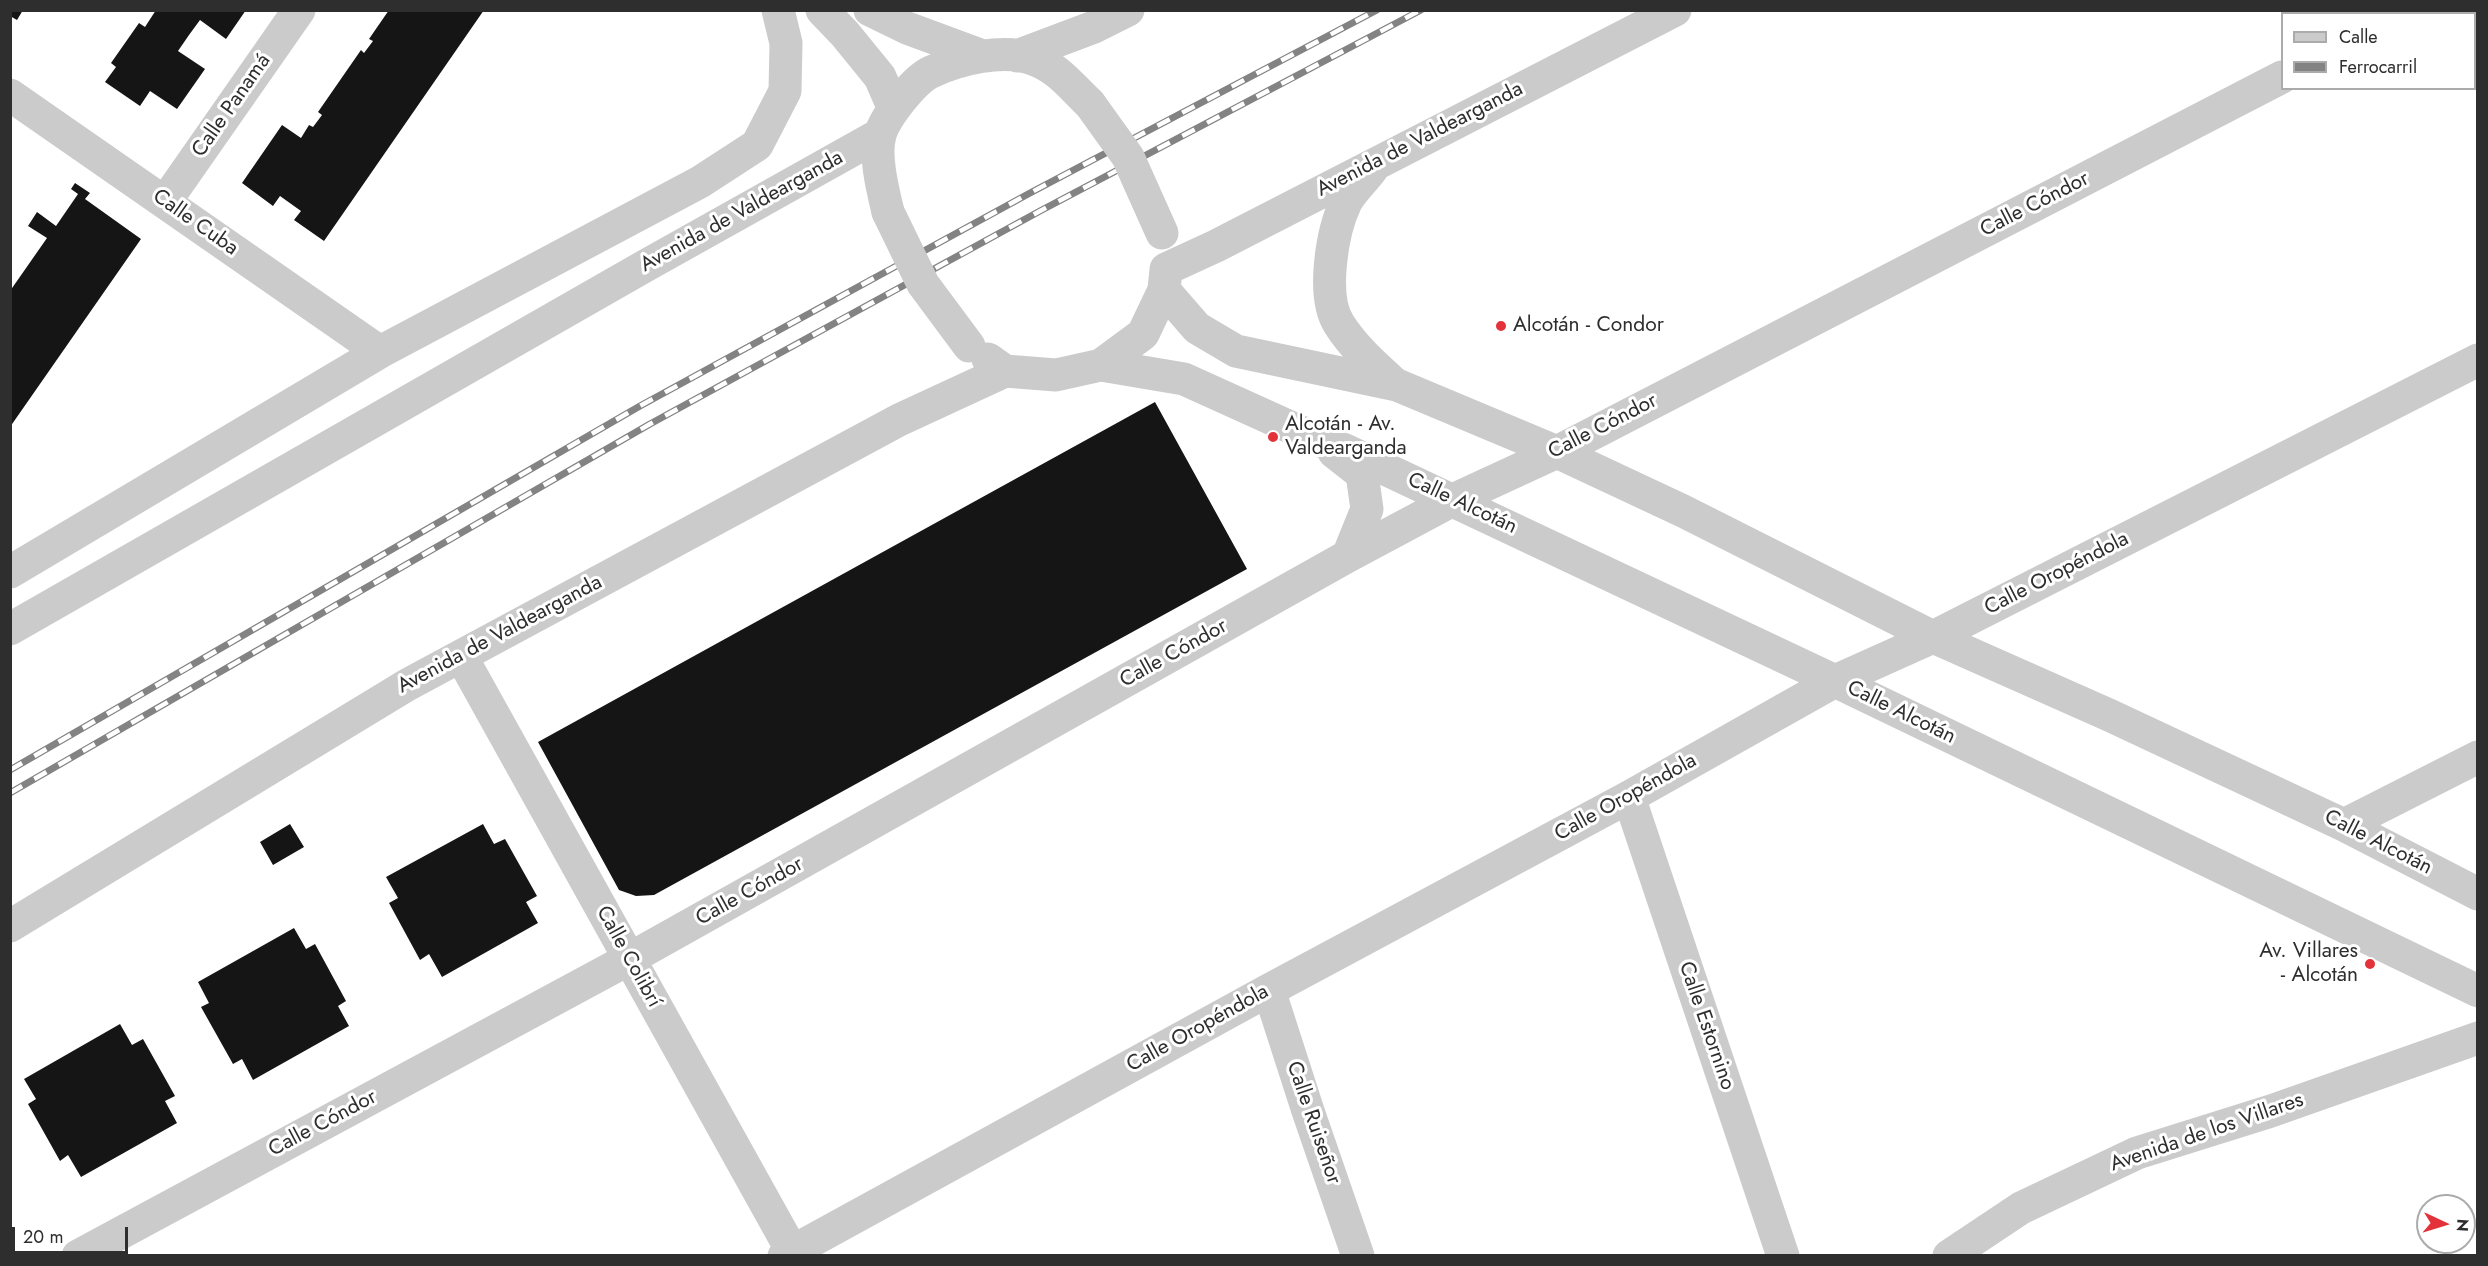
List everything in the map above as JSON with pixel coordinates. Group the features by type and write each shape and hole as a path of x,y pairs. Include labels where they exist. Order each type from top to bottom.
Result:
{"street":[{"name":"Calle Panamá","path":"165,202 298,10"},
{"path":"10,572 380,352 624,220 700,182 757,145 785,91 786,43 778,10"},
{"path":"822,10 880,77 886,121 880,176 888,212 923,284 969,346 1005,371 1056,375 1101,365 1143,334 1165,280 1162,233 1128,157 1090,104 1056,70 1032,58 980,55 907,28 870,10"},
{"path":"1017,56 1094,27 1128,10"},
{"name":"Avenida de Valdearganda","path":"1165,280 1216,246 1675,10"},
{"name":"Avenida de Valdearganda","path":"10,629 799,180 886,121 929,72 980,55"},
{"name":"Calle Cóndor","path":"78,1256 629,959 1348,556 1453,500 1557,452 2281,78"},
{"name":"Calle Cuba","path":"10,95 380,352"},
{"name":"Calle Alcotán","path":"1379,161 1346,202 1333,248 1328,282 1338,322 1368,359 1397,386"},
{"path":"624,220 799,180"},
{"name":"Calle Alcotán","path":"1165,280 1197,328 1236,351 1397,386 1557,452 1683,511 1933,637 2344,825 2478,894"},
{"name":"Calle Oropéndola","path":"791,1254 1269,990 1629,797 1835,681 1933,637 2478,360"},
{"name":"Calle Alcotán","path":"1101,365 1184,379 1345,450 1835,681 2478,991"},
{"name":"Avenida de Valdearganda","path":"10,926 407,684 899,420 1005,371"},
{"name":"Calle Alcotán","path":"1321,441 1362,474 1367,509 1348,556"},
{"name":"Calle Colibrí","path":"461,656 791,1254"},
{"path":"2344,825 2478,757"},
{"name":"Calle Estornino","path":"1629,797 1783,1256"},
{"name":"Calle Ruiseñor","path":"1269,990 1358,1256"},
{"name":"Avenida de los Villares","path":"1949,1256 2021,1208 2137,1153 2271,1111 2478,1038"}],"building":[{"path":"10,10 23,10 17,20 10,16"},
{"path":"156,10 246,10 226,39 200,20 189,35 178,51 205,69 177,109 150,91 140,106 105,82 116,67 111,63 139,23 145,27"},
{"path":"389,10 484,10 324,241 294,220 301,211 280,196 273,206 242,183 282,125 301,138 309,125 313,127 322,115 318,112 361,50 364,53 373,41 369,39"},
{"path":"75,183 90,193 85,199 141,239 10,427 10,291 47,238 28,226 37,212 56,226 78,194 71,189"},
{"path":"1155,402 1247,569 654,895 636,896 619,890 538,742"},
{"path":"290,824 304,847 273,865 260,842"},
{"path":"483,824 494,844 505,839 537,896 526,902 538,923 442,977 429,954 420,960 389,903 398,898 386,877"},
{"path":"294,928 306,949 315,944 346,1001 338,1006 349,1026 253,1080 242,1059 233,1064 201,1007 209,1003 198,982"},
{"path":"120,1024 132,1045 143,1039 175,1096 165,1101 177,1123 81,1177 68,1155 60,1161 28,1104 36,1099 24,1079"}],"railway":[{"path":"10,770 640,406 1030,193 1377,10"},
{"path":"10,793 650,424 1040,211 1421,10"}],"place":[{"name":"Alcotán - Condor","path":"1501,326"},
{"name":"Alcotán - Av. Valdearganda","path":"1273,437"},
{"name":"Av. Villares - Alcotán","path":"2370,964"}]}
